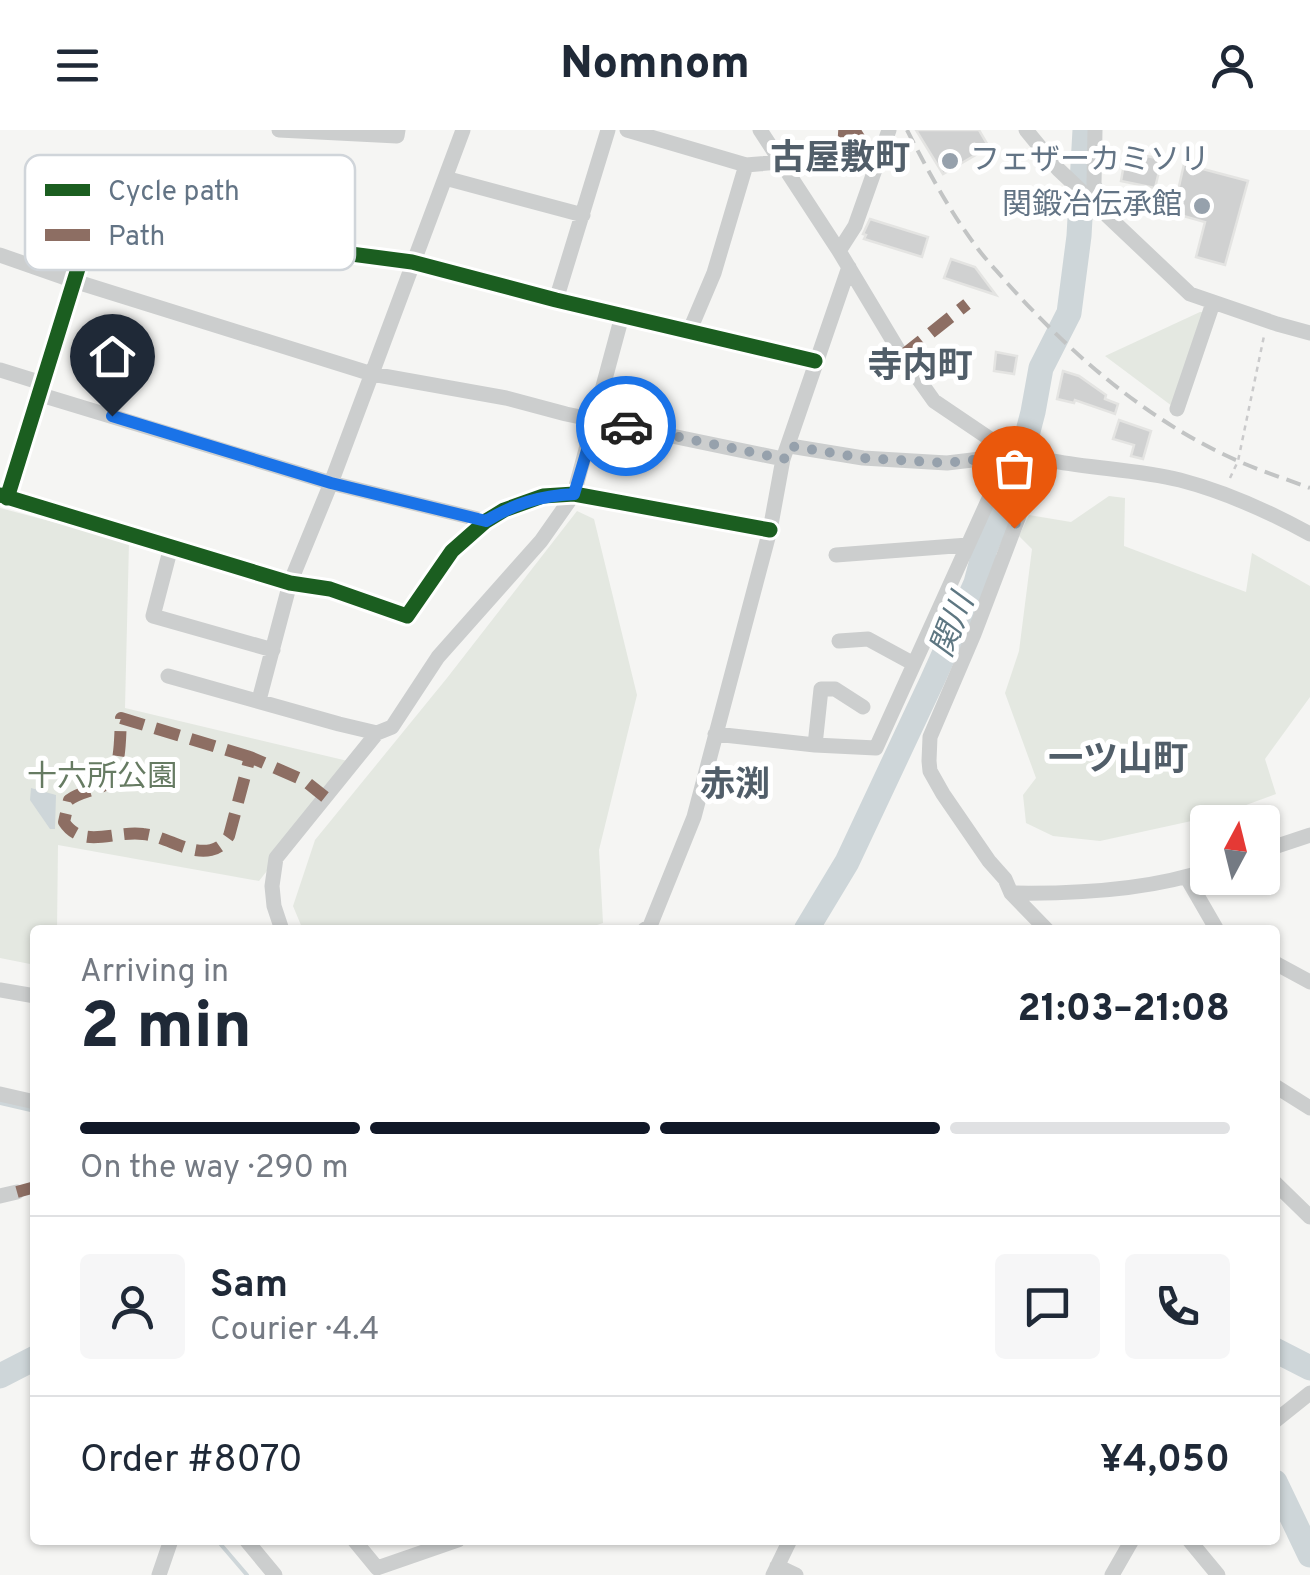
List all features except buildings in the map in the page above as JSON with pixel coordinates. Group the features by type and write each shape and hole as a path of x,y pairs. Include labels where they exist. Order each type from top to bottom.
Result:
{"street":[{"path":"278,130 397,136 398,130"},
{"path":"259,700 290,583 463,130"},
{"path":"556,300 608,130"},
{"path":"627,130 746,166 780,162"},
{"path":"760,130 934,402 1007,449 1179,480 1262,508 1310,534"},
{"path":"839,251 855,226 889,130"},
{"path":"1026,130 1058,170 1190,294 1310,332"},
{"path":"1095,130 1094,184 1109,217"},
{"path":"689,332 714,273 746,166"},
{"path":"444,178 583,215"},
{"path":"355,254 412,262 815,361"},
{"path":"0,255 25,264"},
{"path":"650,925 694,817 770,530 786,453 848,267"},
{"path":"43,270 372,374 506,398 596,420 786,453 947,463 989,458 1007,449"},
{"path":"78,270 3,497 290,583 330,589 407,616 452,550 504,510 543,496 574,494 770,530"},
{"path":"1177,409 1213,303"},
{"path":"280,925 272,886 276,858 377,733 392,727 438,658 542,541 574,494 622,316"},
{"path":"0,370 40,388 331,483 486,521"},
{"path":"716,734 876,748 1007,449"},
{"path":"1041,458 930,737 930,770 1011,893 1042,925"},
{"path":"836,555 968,545"},
{"path":"171,547 153,616 272,650"},
{"path":"840,641 868,639 914,664"},
{"path":"168,676 377,733"},
{"path":"815,745 821,689 836,689 862,707"},
{"path":"1280,845 1310,835"},
{"path":"1011,893 1078,894 1190,877"},
{"path":"1187,878 1214,925"},
{"path":"1280,966 1310,982"},
{"path":"0,990 30,995"},
{"path":"1280,1089 1310,1108"},
{"path":"0,1094 30,1101"},
{"path":"1280,1188 1310,1217"},
{"path":"1280,1417 1310,1393"},
{"path":"159,1575 169,1545"},
{"path":"250,1545 275,1575"},
{"path":"358,1545 376,1568 399,1568 447,1545"},
{"path":"788,1545 775,1570 796,1575"},
{"path":"1112,1575 1129,1545"},
{"path":"1194,1545 1218,1575"}],"path":[{"path":"1223,494 1238,461 1268,321"}],"green space":[{"path":"1204,312 1172,406 1105,356"},
{"path":"1109,496 1125,498 1124,546 1246,592 1252,553 1310,586 1310,697 1265,759 1276,794 1246,805 1190,805 1190,821 1100,841 1053,836 1026,823 1023,795 1036,778 1005,693 1019,651 1032,549 1019,536 1029,515 1071,522"},
{"name":"十六所公園","path":"0,508 129,542 125,708 352,762 259,881 58,845 57,925 30,925 30,964 0,958"},
{"path":"577,511 594,519 637,695 599,850 603,923 301,925 293,906 315,840"}],"shaded area":[{"path":"31,788 56,795 55,829 50,829 30,800"}],"waterway":[{"name":"関川","path":"809,925 847,862 932,681 976,583 985,549 1017,474 1041,368 1069,313 1079,236 1085,130"},
{"path":"0,1103 30,1110"},
{"path":"1280,1353 1310,1368"},
{"path":"0,1376 30,1361"},
{"path":"1280,1492 1310,1555"},
{"path":"221,1545 247,1575"}],"railway":[{"path":"907,130 978,249 1085,361 1143,407 1205,445 1310,488"}],"marked path":[{"path":"838,134 854,135 862,130"},
{"path":"902,356 967,304"},
{"path":"250,757 121,718 119,752 112,778 103,786 69,800 64,822 71,830 90,837 133,833 194,850 214,849 229,836 250,757 305,781 325,797"},
{"path":"17,1192 30,1188"}],"cycle path":[{"path":"355,254 412,262 815,361"},
{"path":"7,498 78,270"},
{"path":"0,495 290,583 330,589 407,616 452,551 504,510 543,496 574,494 770,530"}],"way so far":[{"path":"626,426 784,459 790,446 863,458 947,463 989,458 1002,447 1041,458 1014,528"}],"place":[{"name":"フェザーカミソリ","path":"950,161"},
{"name":"関鍛冶伝承館","path":"1202,206"}],"district":[{"name":"古屋敷町","path":"840,160"},
{"name":"寺内町","path":"920,368"},
{"name":"一ツ山町","path":"1118,761"},
{"name":"赤渕","path":"735,787"}],"route":[{"path":"112,416 331,483 486,521 543,496 574,494 596,420 626,426"}]}
